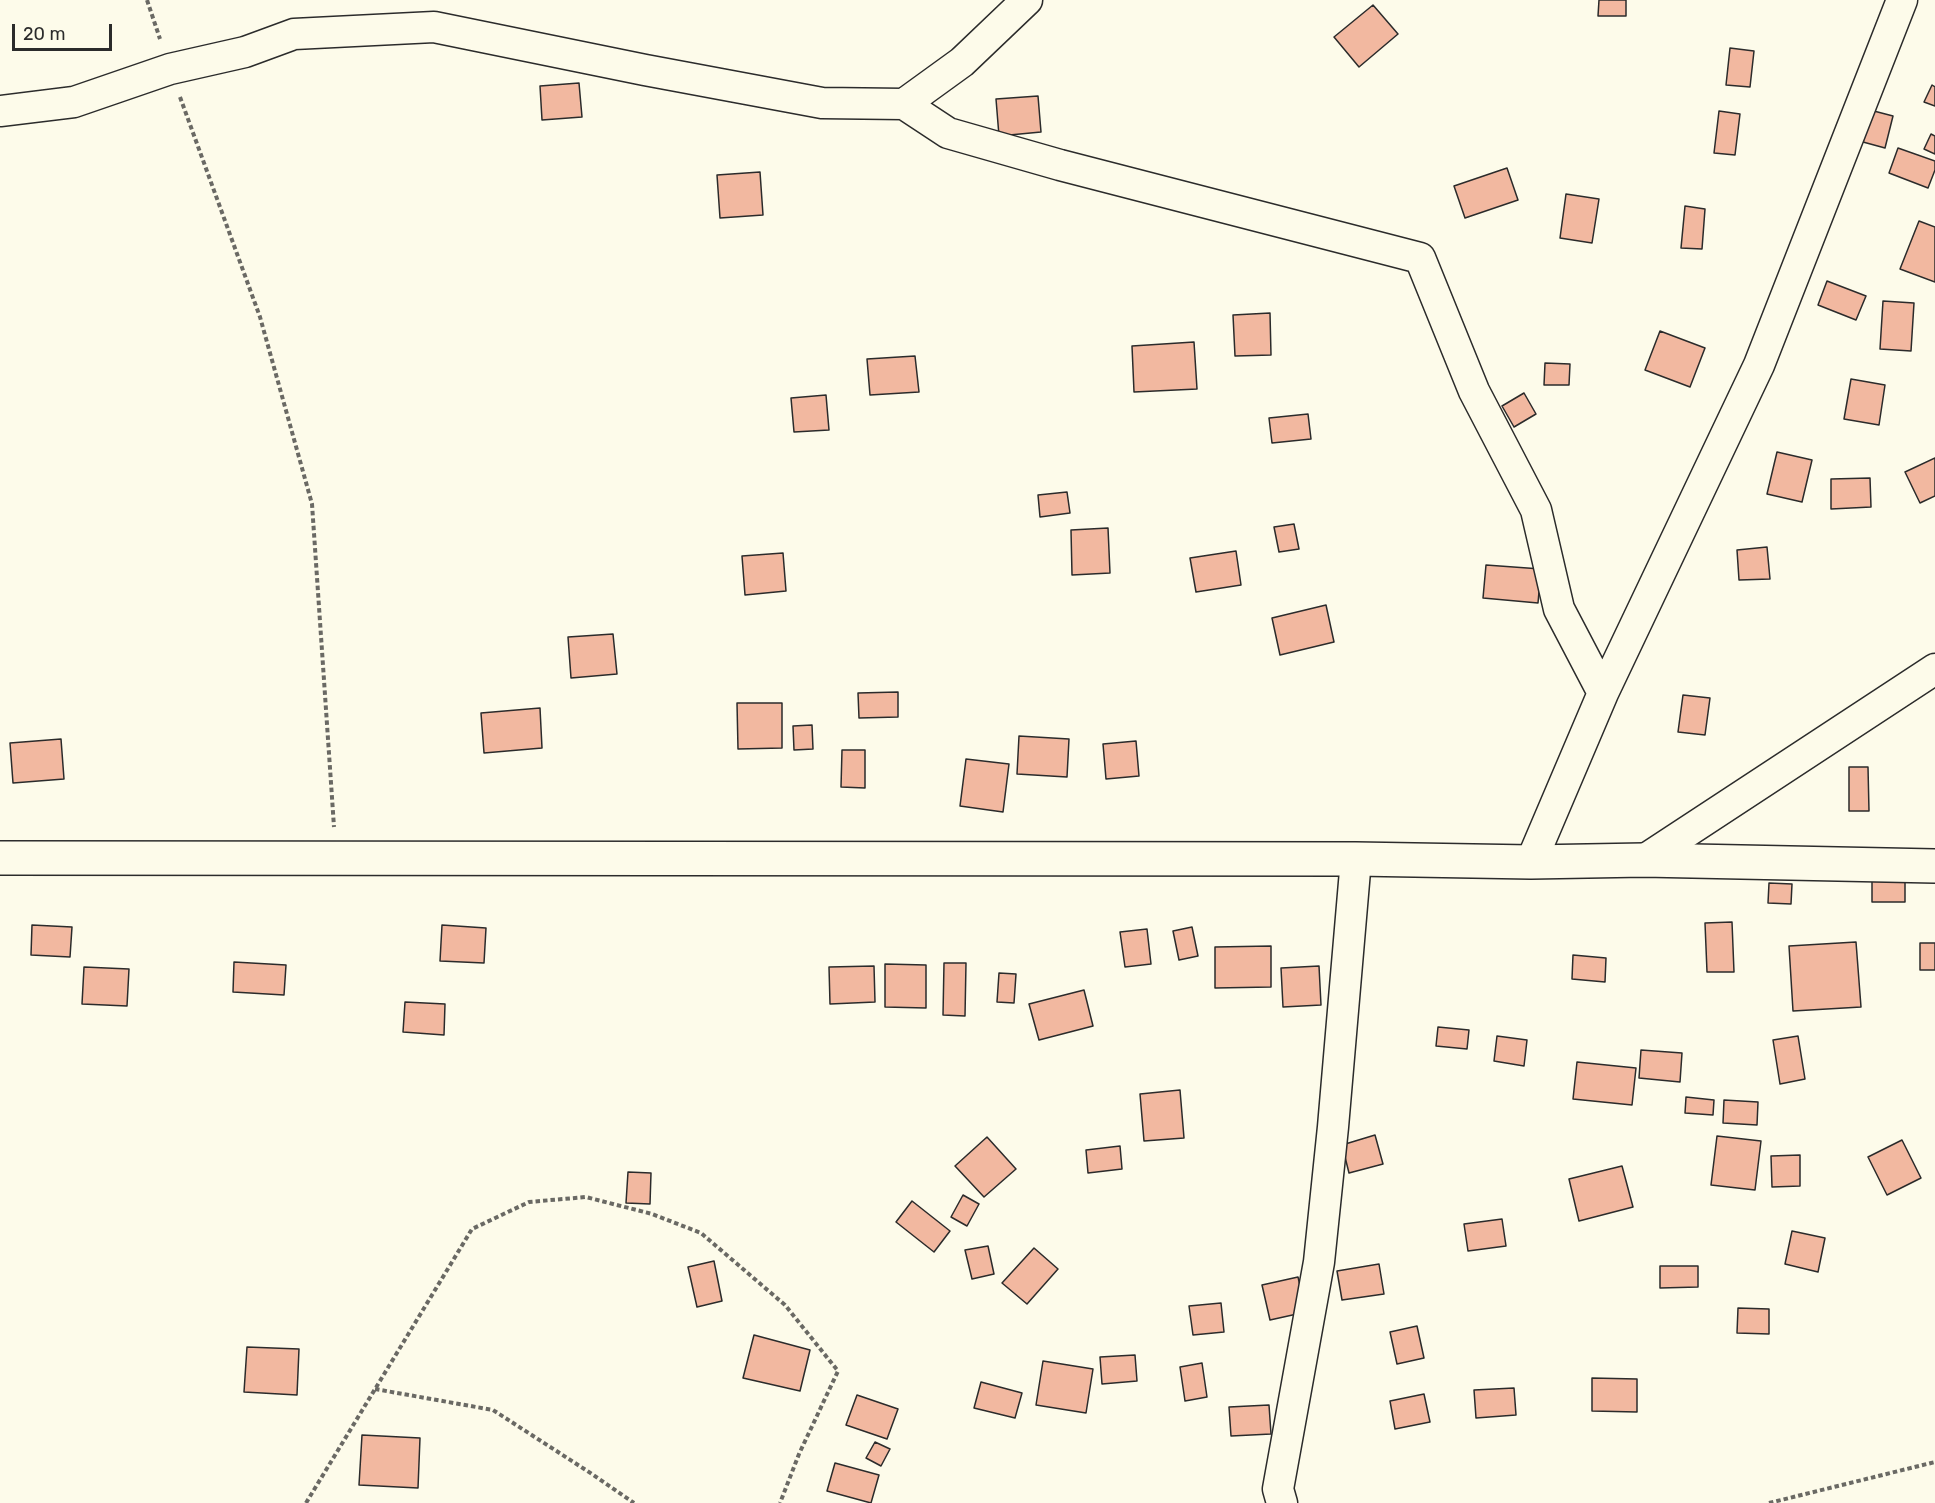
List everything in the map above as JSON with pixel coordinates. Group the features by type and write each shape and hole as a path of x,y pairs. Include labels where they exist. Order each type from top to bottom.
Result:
{"street":[{"path":"1531,862 1603,693 1759,365 1902,0"},
{"path":"904,104 962,62 1021,3"},
{"path":"0,111 74,102 170,69 245,52 294,34 434,27 822,103 904,104 948,133 1060,165 1420,258 1474,391 1536,510 1559,609 1603,693"},
{"path":"1644,860 1935,669"},
{"path":"0,858 1356,859 1531,862 1644,860 1935,866"},
{"path":"1282,1503 1278,1489 1319,1262 1356,859"}],"path":[{"path":"147,0 260,317 312,504 336,858"},
{"path":"306,1503 472,1229 529,1202 586,1197 652,1214 701,1233 785,1305 838,1371 799,1454 780,1503"},
{"path":"375,1389 493,1410 634,1503"},
{"path":"1769,1503 1935,1462"}],"building":[{"path":"1599,0 1626,0 1626,16 1598,16"},
{"path":"1373,5 1398,34 1359,67 1334,37"},
{"path":"1730,48 1754,51 1750,87 1726,85"},
{"path":"579,83 582,117 542,120 540,86"},
{"path":"1932,85 1935,87 1935,106 1924,102"},
{"path":"1038,96 1041,132 999,136 996,99"},
{"path":"1870,110 1893,116 1885,148 1863,142"},
{"path":"1719,111 1740,114 1735,155 1714,153"},
{"path":"1931,134 1935,136 1935,154 1924,149"},
{"path":"1898,148 1935,161 1935,170 1928,188 1889,173"},
{"path":"1507,168 1518,200 1465,218 1454,186"},
{"path":"760,172 763,215 720,218 717,175"},
{"path":"1566,194 1599,199 1592,243 1560,238"},
{"path":"1685,206 1705,209 1702,249 1681,248"},
{"path":"1919,221 1935,227 1935,282 1900,269"},
{"path":"1827,281 1866,296 1856,320 1818,305"},
{"path":"1883,301 1914,303 1911,351 1880,349"},
{"path":"1270,313 1271,355 1235,356 1233,315"},
{"path":"1660,331 1705,348 1690,387 1645,370"},
{"path":"1194,342 1197,389 1134,392 1132,346"},
{"path":"915,356 919,392 870,395 867,359"},
{"path":"1545,363 1570,364 1569,385 1544,385"},
{"path":"1851,379 1885,385 1879,425 1844,419"},
{"path":"1524,393 1536,414 1514,427 1502,406"},
{"path":"826,395 829,430 794,432 791,398"},
{"path":"1308,414 1311,439 1272,443 1269,418"},
{"path":"1777,452 1812,460 1802,502 1767,494"},
{"path":"1935,458 1935,496 1920,503 1905,472"},
{"path":"1870,478 1871,507 1831,509 1831,479"},
{"path":"1067,492 1070,513 1040,517 1038,495"},
{"path":"1294,524 1299,549 1279,552 1274,527"},
{"path":"1108,528 1110,573 1072,575 1071,530"},
{"path":"1767,547 1770,579 1739,580 1737,550"},
{"path":"1236,551 1241,585 1196,592 1190,558"},
{"path":"783,553 786,591 745,595 742,556"},
{"path":"1486,565 1541,569 1538,603 1483,598"},
{"path":"1326,605 1334,642 1280,655 1272,618"},
{"path":"613,634 617,674 571,678 568,637"},
{"path":"898,692 898,717 859,718 858,693"},
{"path":"1683,695 1710,698 1705,735 1678,732"},
{"path":"737,703 782,703 782,748 738,749"},
{"path":"540,708 542,748 484,753 481,713"},
{"path":"812,725 813,749 794,750 793,726"},
{"path":"1019,736 1069,739 1067,777 1017,774"},
{"path":"61,739 64,779 13,783 10,743"},
{"path":"1136,741 1139,776 1106,779 1103,744"},
{"path":"842,750 865,750 865,788 841,787"},
{"path":"966,759 1009,764 1003,812 960,806"},
{"path":"1849,767 1868,767 1869,811 1849,811"},
{"path":"1872,881 1905,881 1905,902 1872,902"},
{"path":"1769,883 1792,884 1791,904 1768,903"},
{"path":"1732,922 1734,972 1707,972 1705,923"},
{"path":"32,925 72,927 70,957 31,955"},
{"path":"442,925 486,928 484,963 440,961"},
{"path":"1192,927 1198,956 1179,960 1173,931"},
{"path":"1147,929 1151,964 1125,967 1120,932"},
{"path":"1856,942 1861,1007 1793,1011 1789,946"},
{"path":"1920,943 1935,943 1935,970 1920,970"},
{"path":"1271,946 1271,987 1215,988 1215,947"},
{"path":"1573,955 1606,958 1605,982 1572,979"},
{"path":"234,962 286,965 284,995 233,992"},
{"path":"944,963 966,963 965,1016 943,1015"},
{"path":"885,964 926,965 926,1008 885,1007"},
{"path":"874,966 875,1002 830,1004 829,967"},
{"path":"1319,966 1321,1005 1283,1007 1281,968"},
{"path":"84,967 129,969 127,1006 82,1004"},
{"path":"999,973 1016,974 1014,1003 997,1002"},
{"path":"1084,990 1093,1026 1039,1040 1029,1004"},
{"path":"405,1002 445,1004 444,1035 403,1032"},
{"path":"1438,1027 1469,1030 1467,1049 1436,1046"},
{"path":"1497,1036 1527,1040 1524,1066 1494,1061"},
{"path":"1798,1036 1805,1079 1780,1084 1773,1040"},
{"path":"1641,1050 1682,1053 1680,1082 1639,1078"},
{"path":"1577,1062 1636,1068 1632,1105 1573,1099"},
{"path":"1180,1090 1184,1138 1144,1141 1140,1094"},
{"path":"1686,1097 1714,1100 1713,1115 1685,1113"},
{"path":"1724,1100 1758,1102 1757,1125 1723,1123"},
{"path":"1375,1135 1383,1164 1349,1173 1342,1145"},
{"path":"1717,1136 1761,1141 1755,1190 1711,1185"},
{"path":"987,1137 1016,1169 984,1197 955,1166"},
{"path":"1902,1140 1921,1178 1887,1195 1868,1157"},
{"path":"1120,1146 1122,1169 1088,1173 1086,1150"},
{"path":"1800,1155 1800,1186 1772,1187 1771,1156"},
{"path":"1622,1166 1633,1207 1579,1221 1569,1179"},
{"path":"628,1172 651,1173 650,1204 626,1203"},
{"path":"963,1195 979,1204 967,1226 951,1217"},
{"path":"912,1201 950,1231 934,1252 896,1222"},
{"path":"1502,1219 1506,1246 1468,1251 1464,1224"},
{"path":"1792,1231 1825,1238 1818,1272 1785,1264"},
{"path":"988,1246 994,1274 972,1279 965,1250"},
{"path":"1034,1248 1058,1269 1027,1304 1002,1283"},
{"path":"714,1261 722,1301 697,1307 688,1267"},
{"path":"1379,1264 1384,1294 1342,1300 1337,1271"},
{"path":"1660,1266 1698,1266 1698,1287 1660,1288"},
{"path":"1298,1277 1306,1312 1270,1320 1262,1285"},
{"path":"1221,1303 1224,1332 1193,1335 1189,1306"},
{"path":"1738,1308 1769,1309 1769,1334 1737,1333"},
{"path":"1417,1326 1424,1358 1397,1364 1390,1332"},
{"path":"754,1335 810,1350 800,1391 743,1378"},
{"path":"247,1347 299,1349 297,1395 244,1392"},
{"path":"1135,1355 1137,1381 1102,1384 1100,1357"},
{"path":"1043,1361 1093,1369 1086,1413 1036,1405"},
{"path":"1202,1363 1207,1397 1185,1401 1180,1367"},
{"path":"1592,1378 1637,1379 1637,1412 1592,1411"},
{"path":"981,1382 1022,1393 1015,1418 974,1408"},
{"path":"1514,1388 1516,1415 1476,1418 1474,1390"},
{"path":"1424,1394 1430,1422 1395,1429 1390,1401"},
{"path":"857,1395 898,1409 887,1439 846,1425"},
{"path":"1269,1405 1271,1434 1231,1436 1229,1407"},
{"path":"362,1435 420,1438 418,1488 359,1485"},
{"path":"875,1442 890,1449 881,1466 866,1458"},
{"path":"835,1463 879,1475 871,1503 827,1491"}]}
